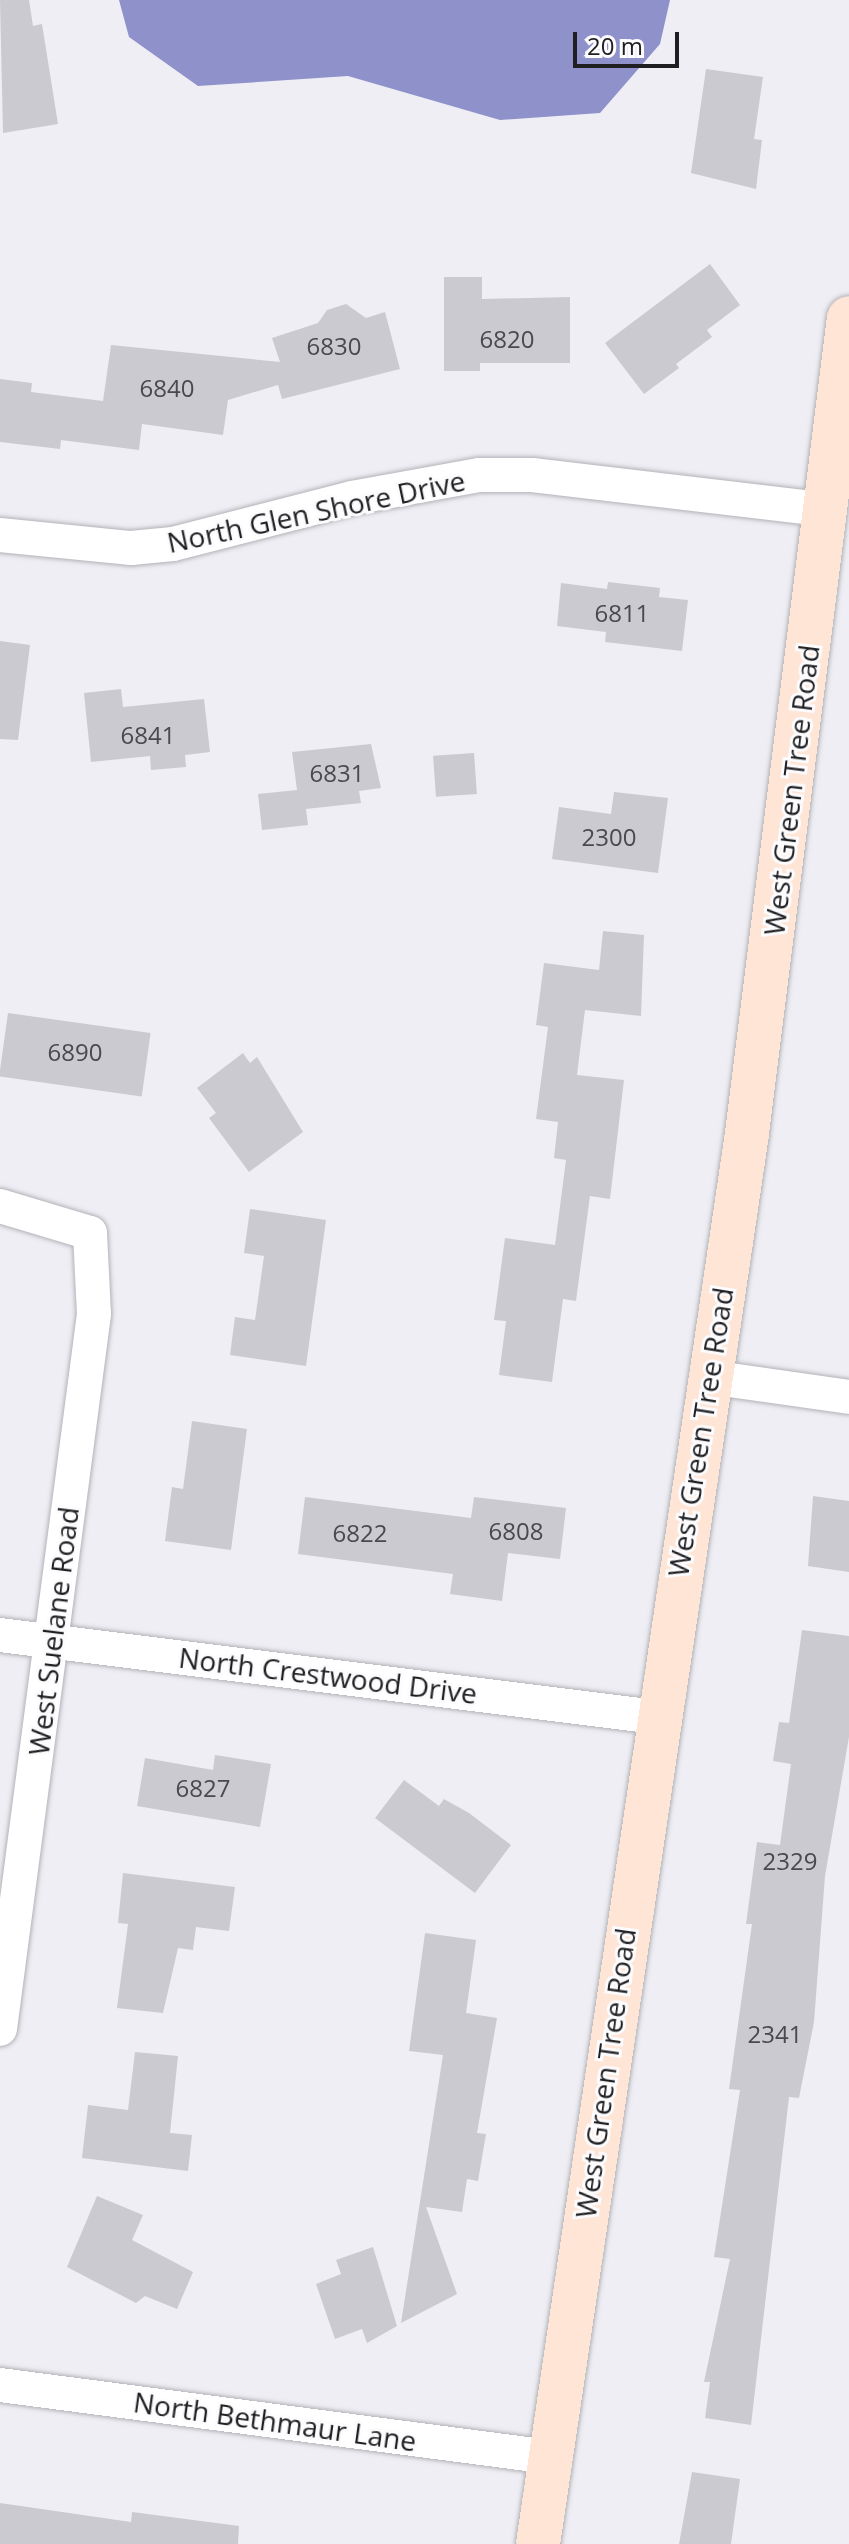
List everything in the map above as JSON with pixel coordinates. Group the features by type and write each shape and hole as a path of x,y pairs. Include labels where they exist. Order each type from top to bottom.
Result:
{"street":[{"name":"West Green Tree Road","path":"538,2544 656,1717 709,1377 794,788 822,509 849,318"},
{"name":"North Glen Shore Drive","path":"0,535 131,548 173,544 352,498 479,475 532,475 822,509"},
{"name":"West Suelane Road","path":"0,1206 90,1233 94,1314 0,2029"},
{"path":"709,1377 849,1397"},
{"name":"North Crestwood Drive","path":"0,1635 656,1717"},
{"name":"North Bethmaur Lane","path":"0,2385 550,2457"}],"water":[{"path":"119,0 670,0 660,44 600,113 500,120 348,76 198,86 129,37"}],"building":[{"path":"0,0 29,0 33,26 42,24 58,124 3,133"},
{"path":"706,69 763,77 754,139 762,140 756,189 691,173"},
{"path":"710,264 740,305 707,330 712,337 676,364 679,368 644,394 605,343"},
{"path":"444,277 482,277 482,299 570,297 570,363 480,363 480,371 444,371"},
{"path":"346,304 366,318 385,312 400,369 282,399 278,385 228,400 223,435 142,424 139,450 61,440 60,449 0,442 0,379 32,383 31,392 103,401 111,345 280,362 272,338 318,323 327,310"},
{"path":"608,582 660,588 659,597 688,600 682,651 605,642 606,632 557,626 561,583 607,589"},
{"path":"0,641 30,645 18,740 0,739"},
{"path":"121,689 123,707 204,699 210,752 185,755 186,767 151,770 150,756 91,762 84,693"},
{"path":"371,744 381,788 359,791 361,803 306,809 308,825 262,830 258,794 297,790 292,752"},
{"path":"474,753 477,794 436,797 433,756"},
{"path":"614,792 668,798 658,873 552,859 559,807 611,814"},
{"path":"603,931 644,935 641,1016 585,1010 577,1075 624,1080 610,1199 590,1196 576,1301 563,1299 552,1382 499,1375 506,1321 494,1320 505,1238 555,1245 566,1160 554,1158 558,1122 536,1119 548,1027 536,1025 544,963 599,970"},
{"path":"8,1013 151,1033 142,1096 0,1077"},
{"path":"243,1053 250,1063 257,1057 303,1132 249,1172 209,1118 216,1113 197,1088"},
{"path":"250,1209 326,1220 306,1366 230,1355 235,1317 255,1320 264,1256 244,1253"},
{"path":"192,1421 247,1429 231,1550 165,1541 172,1487 183,1489"},
{"path":"813,1496 849,1501 849,1572 808,1566"},
{"path":"305,1497 471,1518 474,1497 566,1508 560,1559 508,1553 502,1601 450,1594 453,1574 298,1554"},
{"path":"802,1630 849,1636 849,1737 825,1876 814,2022 799,2098 789,2097 751,2425 705,2418 710,2382 704,2382 730,2259 714,2257 740,2090 729,2089 752,1924 746,1924 757,1842 780,1845 791,1764 773,1761 779,1722 789,1723"},
{"path":"215,1755 271,1764 260,1827 137,1806 145,1758 213,1770"},
{"path":"404,1780 439,1806 444,1799 469,1813 511,1845 475,1893 375,1818"},
{"path":"123,1873 235,1887 229,1931 196,1927 193,1950 178,1948 163,2013 117,2008 128,1924 118,1923"},
{"path":"425,1933 476,1940 466,2013 497,2018 477,2133 486,2134 478,2181 467,2179 462,2212 426,2207 457,2294 401,2323 443,2055 409,2051"},
{"path":"135,2052 178,2056 170,2133 192,2135 188,2171 82,2158 88,2105 128,2110"},
{"path":"97,2196 143,2215 132,2240 193,2272 177,2309 145,2296 136,2303 67,2267"},
{"path":"373,2247 397,2326 367,2343 362,2329 335,2339 316,2284 341,2274 336,2260"},
{"path":"692,2472 740,2479 731,2544 679,2544"},
{"path":"0,2503 131,2522 132,2512 239,2526 238,2544 0,2544"}]}
